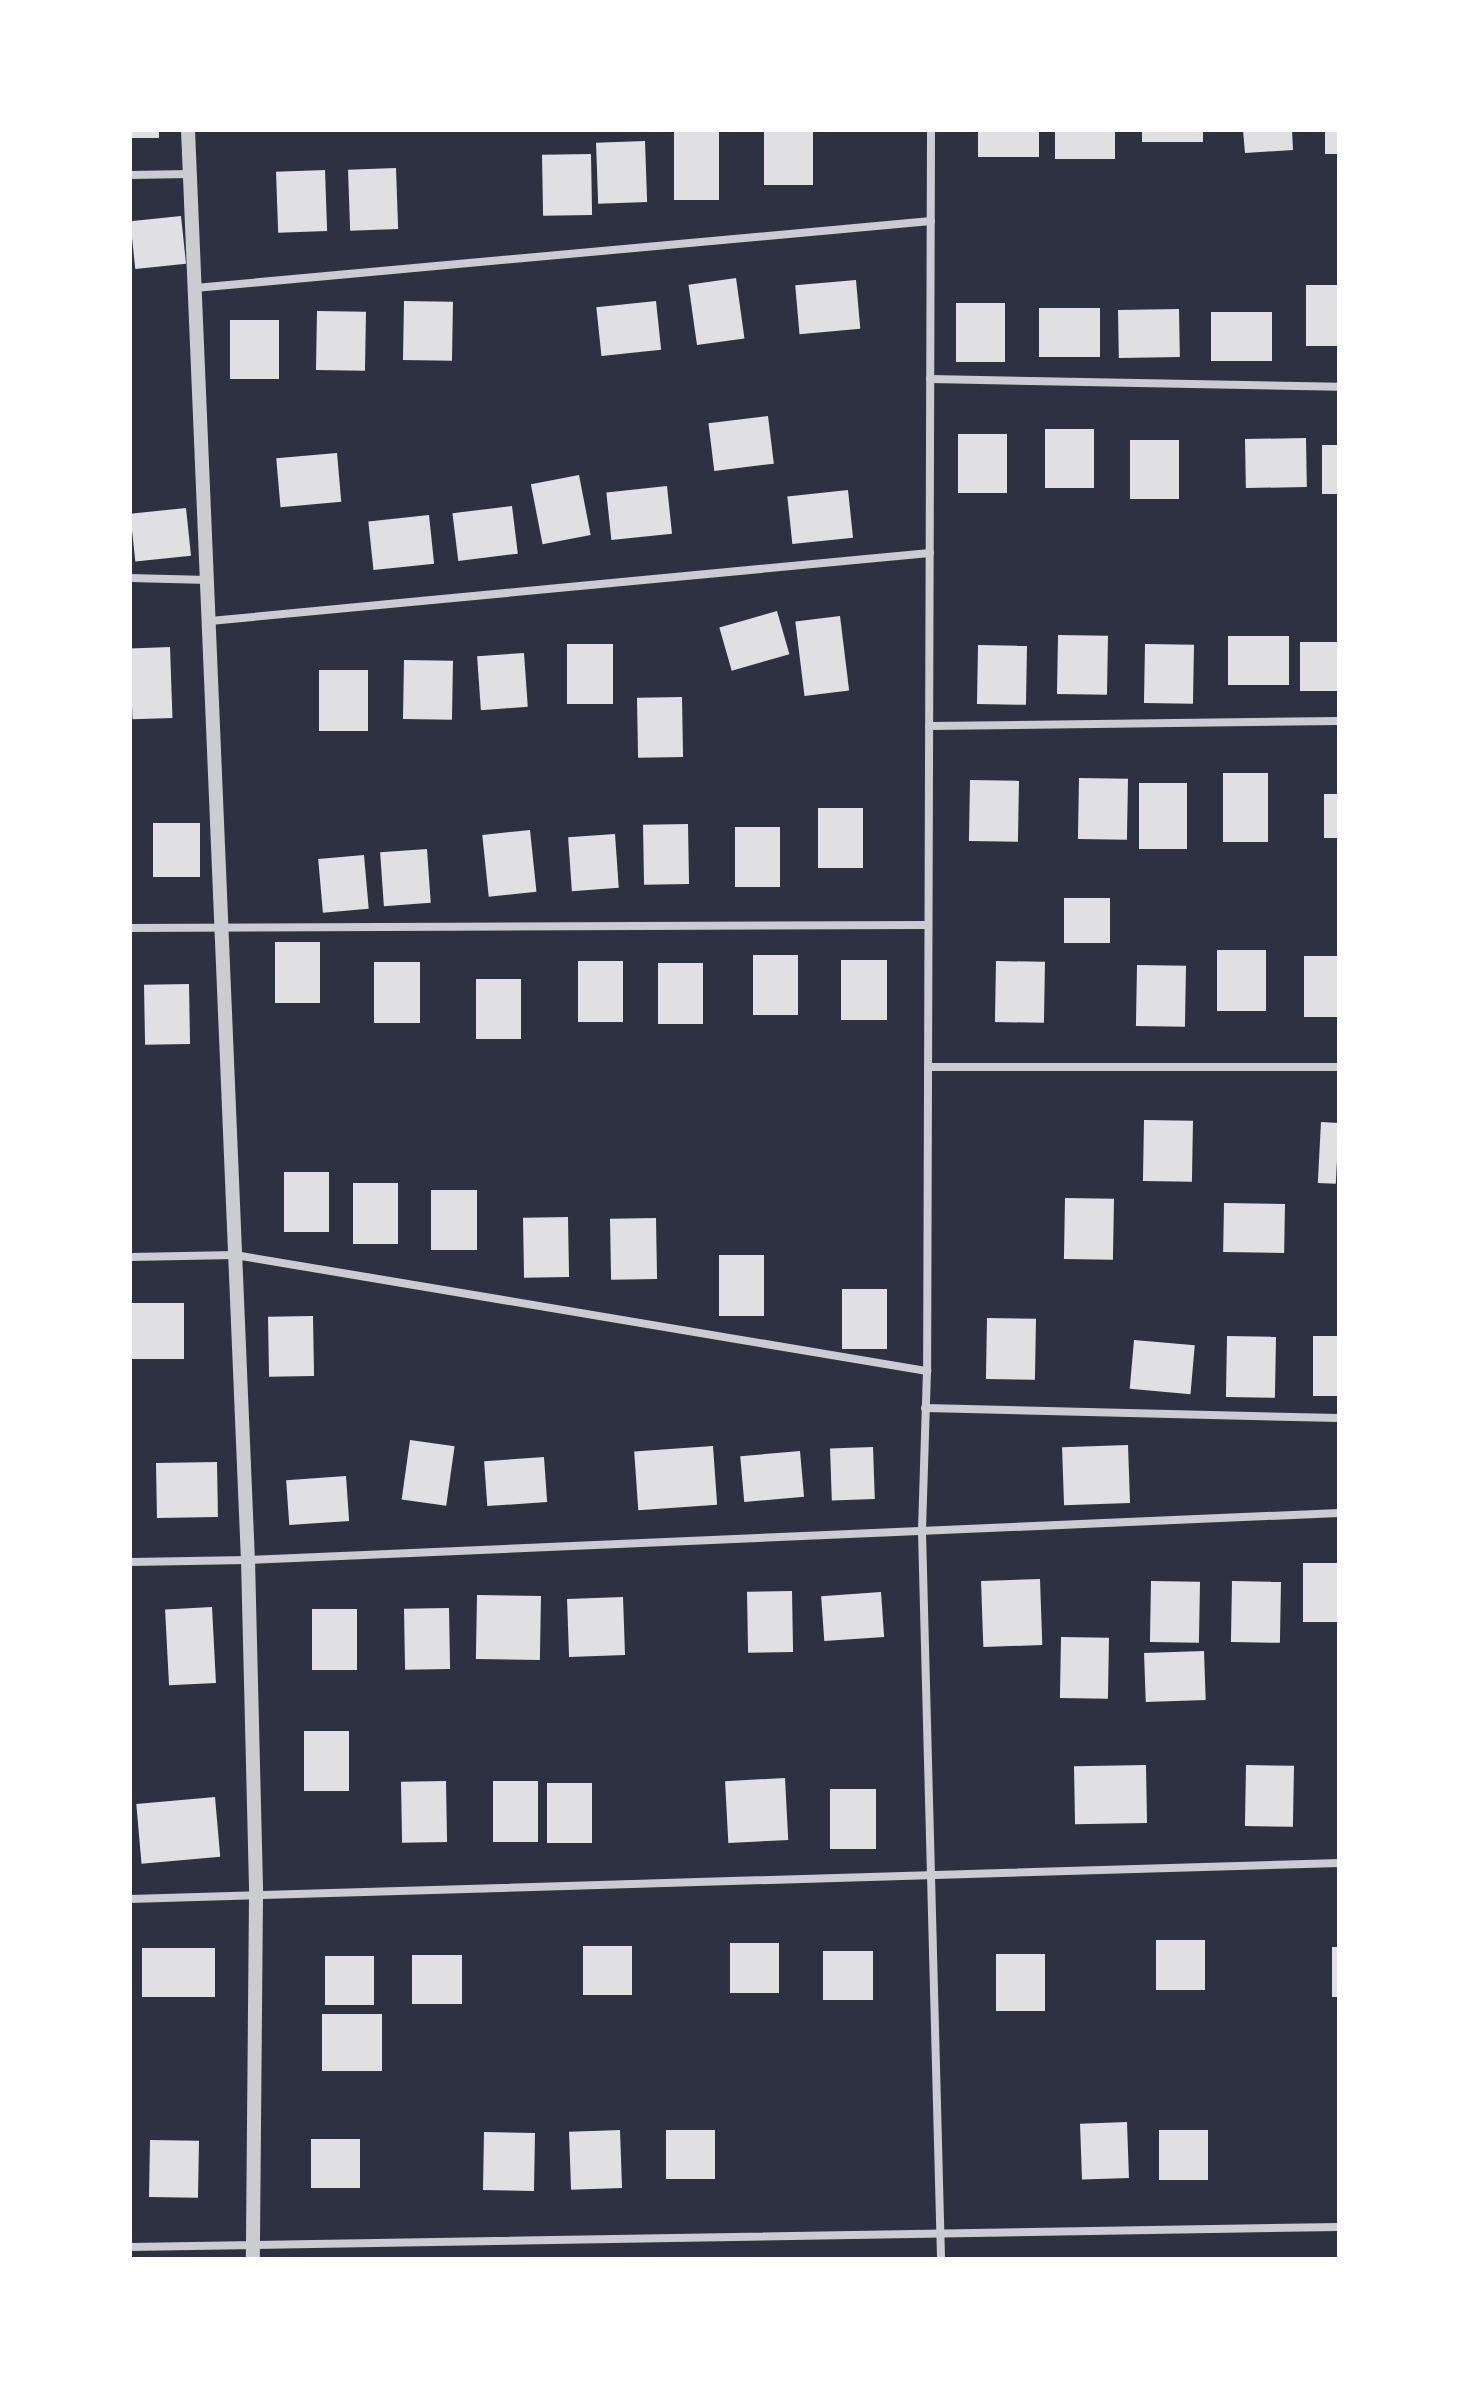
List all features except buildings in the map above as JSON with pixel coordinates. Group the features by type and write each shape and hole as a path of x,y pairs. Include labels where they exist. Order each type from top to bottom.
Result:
{"street":[{"path":"188,130 248,1560 256,1896 253,2252"},
{"path":"931,130 927,1371 922,1532 941,2259"},
{"path":"130,175 190,174"},
{"path":"195,288 931,221"},
{"path":"930,379 1339,387"},
{"path":"210,621 930,553"},
{"path":"130,578 208,580"},
{"path":"929,726 1339,721"},
{"path":"130,928 928,925"},
{"path":"928,1067 1339,1067"},
{"path":"130,1257 235,1255 927,1371"},
{"path":"925,1408 1339,1418"},
{"path":"130,1562 248,1560 1339,1513"},
{"path":"130,1899 1339,1863"},
{"path":"130,2247 253,2252 941,2233 1339,2227"}]}
